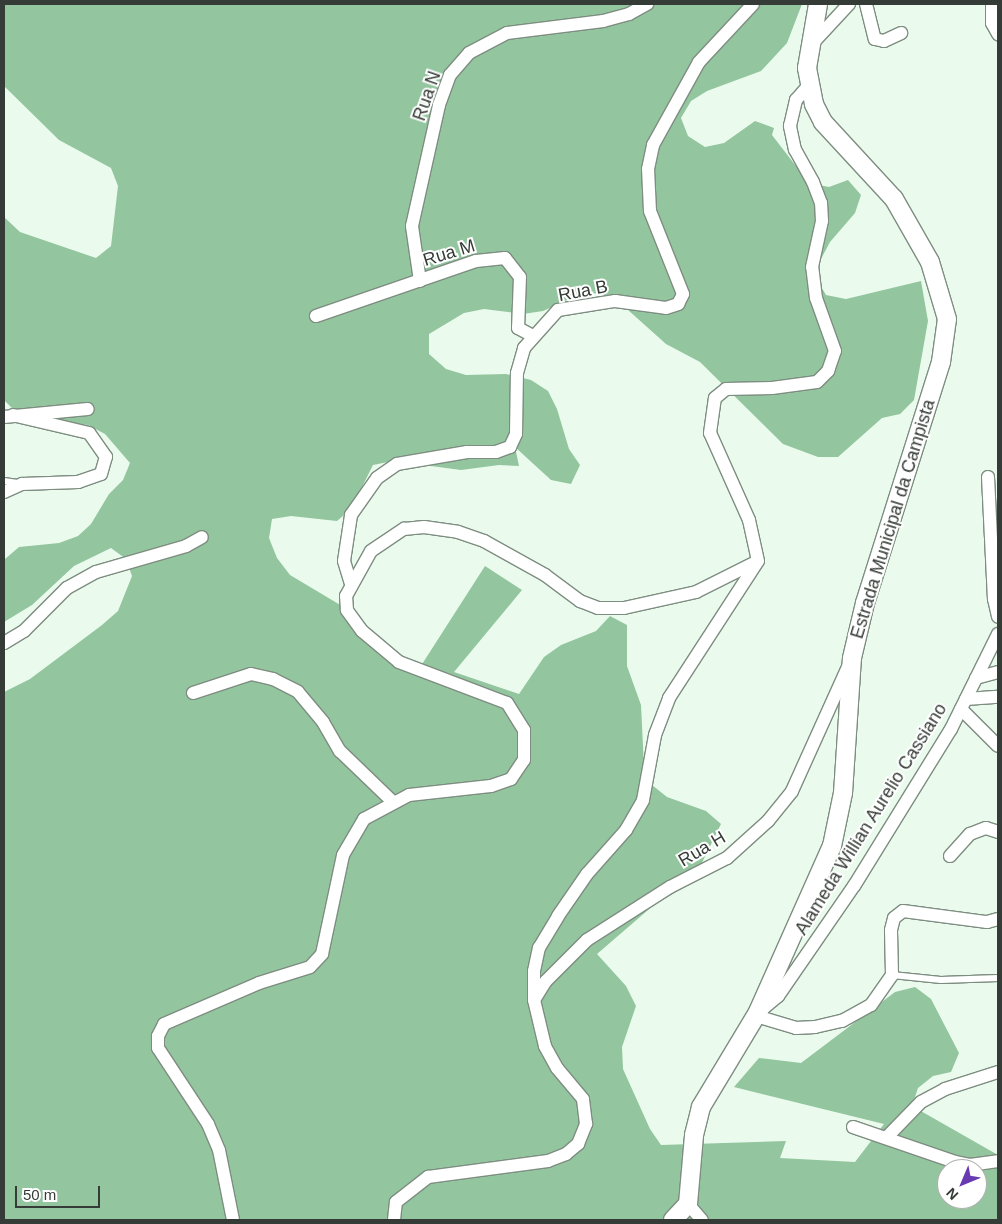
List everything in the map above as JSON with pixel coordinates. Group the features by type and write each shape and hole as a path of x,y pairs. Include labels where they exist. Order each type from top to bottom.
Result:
{"main road":[{"name":"Estrada Municipal da Campista","path":"688,1204 694,1135 701,1107 757,1014 832,846 843,793 852,658 865,603 941,362 946,320 930,262 894,199 824,122 809,85 808,48 818,4"},
{"path":"673,1220 688,1204"}],"street":[{"name":"Rua N","path":"420,281 412,226 439,105 450,75 469,53 507,33 603,21 629,14 646,4"},
{"name":"Rua B","path":"351,584 344,561 351,515 377,478 397,464 467,452 496,452 510,447 516,434 517,373 524,348 558,310 615,301 666,308 678,304 683,294 650,211 648,169 653,145 699,62 753,4"},
{"path":"808,48 849,4"},
{"path":"866,4 874,39 884,41 901,33"},
{"path":"993,4 998,12"},
{"path":"993,4 992,23 998,34"},
{"path":"394,1220 396,1202 428,1176 548,1161 566,1154 578,1144 586,1124 583,1099 557,1068 545,1046 534,1000 534,971 539,948 587,874 626,830 643,800 655,735 669,698 758,561 749,520 710,433 710,417 715,398 726,389 772,388 817,382 828,371 835,351 816,298 812,267 822,220 821,203 813,182 795,150 790,126 796,100 809,85"},
{"name":"Rua M","path":"316,316 476,261 505,258 520,276 518,328 533,336"},
{"path":"8,416 88,409"},
{"path":"4,492 22,484 78,482 101,474 106,457 89,433 8,416"},
{"path":"988,477 994,599 998,617"},
{"path":"233,1220 219,1150 208,1124 158,1048 158,1036 164,1024 259,983 310,967 322,954 342,855 364,819 393,802 410,795 492,786 511,779 524,760 524,730 507,704 399,662 362,631 347,610 346,596 371,551 390,536 424,526 458,532 484,541 545,575 580,601 598,608 624,608 676,599 720,582 758,561"},
{"path":"4,643 24,631 67,588 96,572 186,546 202,537"},
{"name":"Alameda Willian Aurelio Cassiano","path":"757,1014 778,996 854,886 964,704 998,634"},
{"name":"Rua H","path":"534,1000 546,981 587,940 670,887 727,858 768,821 792,792 852,658"},
{"path":"976,678 998,672"},
{"path":"193,693 251,674 273,679 298,692 323,722 340,751 393,802"},
{"path":"998,697 964,704 998,746"},
{"path":"950,856 970,834 986,828 998,832"},
{"path":"757,1014 796,1028 842,1021 871,1004 892,975 891,930 894,918 902,911 988,922 998,918"},
{"path":"886,1138 921,1102 945,1089 998,1072"},
{"path":"853,1127 970,1165 998,1161"},
{"path":"688,1204 702,1220"}],"lane":[{"path":"4,481 22,484"},
{"path":"892,975 941,980 998,978"}],"green space":[{"path":"4,4 802,4 787,43 761,71 707,91 691,101 681,118 688,136 705,147 724,143 755,121 774,128 772,135 809,183 829,187 848,180 861,195 855,213 830,242 821,259 816,278 826,295 846,299 921,281 928,321 914,400 900,414 882,418 838,457 818,457 783,444 700,362 666,344 618,301 599,293 578,295 543,311 523,314 484,309 464,313 429,334 429,354 446,369 466,375 506,374 531,380 548,391 557,409 569,449 580,465 571,484 551,480 515,447 519,466 499,465 461,470 393,461 373,465 351,509 337,521 291,516 272,519 269,538 277,558 290,575 347,609 417,672 485,566 522,590 454,672 519,694 544,657 561,645 596,631 610,616 627,625 627,666 641,705 644,767 652,785 667,797 706,811 721,824 692,883 655,904 597,954 626,986 636,1006 622,1047 623,1069 650,1129 661,1145 786,1141 780,1158 855,1162 884,1124 734,1087 759,1058 801,1063 895,992 915,987 931,999 959,1053 951,1072 933,1076 918,1088 912,1106 998,1155 998,1220 4,1220 4,692 30,679 118,611 132,576 126,559 111,548 74,566 32,605 4,622 5,559 19,547 59,543 78,536 91,524 109,494 123,480 130,463 105,434 88,425 49,421 13,409 4,400 4,217 20,232 96,258 111,246 118,186 111,168 59,140 4,86"}]}
